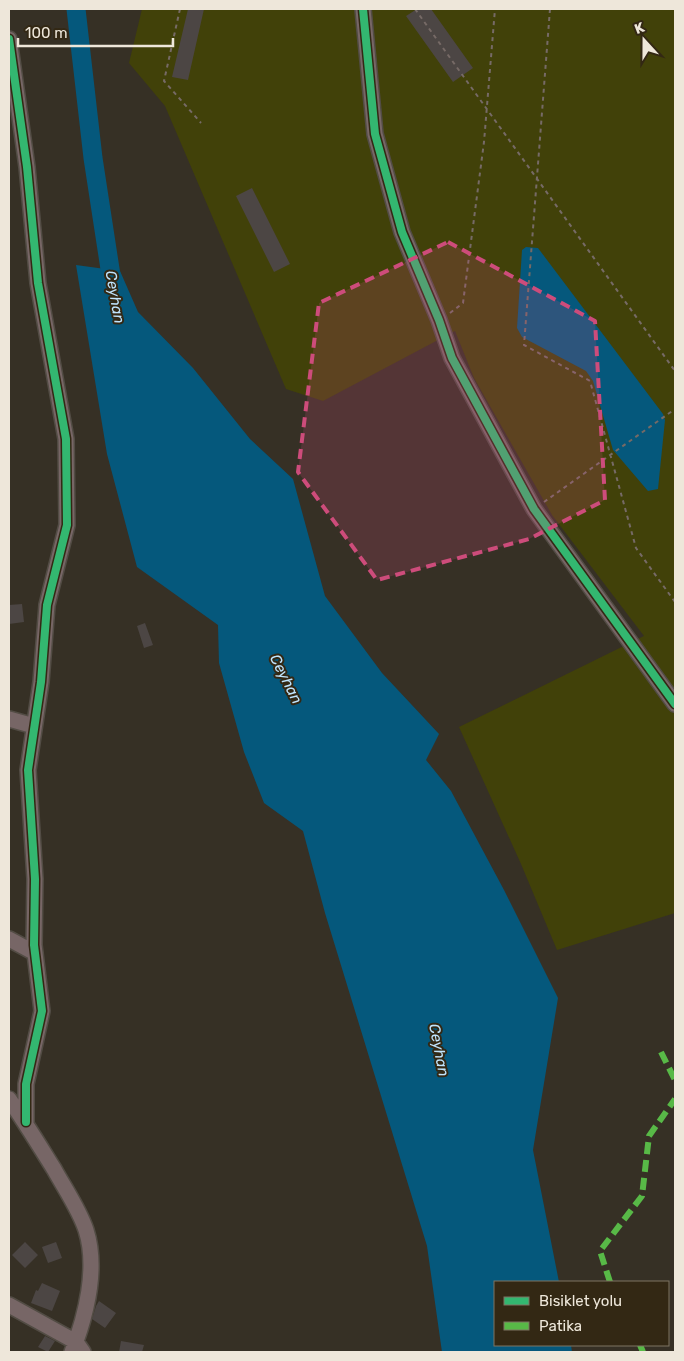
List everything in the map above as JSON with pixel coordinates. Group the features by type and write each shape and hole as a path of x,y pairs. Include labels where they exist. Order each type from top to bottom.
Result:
{"street":[{"path":"363,9 375,134 402,232 439,320 452,358 534,509 675,704"},
{"path":"9,39 27,167 38,283 66,439 67,525 47,605 41,682 28,770 35,879 35,953 42,1011 26,1084 26,1122"},
{"path":"9,719 34,726"},
{"path":"9,939 35,953"},
{"path":"9,1099 26,1122 74,1204 86,1229 90,1250 90,1293 77,1349 9,1305"}],"path":[{"path":"180,9 164,81 201,123"},
{"path":"415,9 675,371"},
{"path":"439,320 463,304 487,110 495,9"},
{"path":"550,9 524,345 590,381 636,548 675,602"},
{"path":"534,509 675,409"}],"highlighted area":[{"path":"448,242 595,321 605,500 529,539 377,580 298,472 319,303"}],"shaded area":[{"path":"142,9 675,9 675,913 557,950 521,864 459,727 644,636 552,515 474,378 455,331 323,401 286,389 165,106 129,63"}],"water":[{"path":"526,247 538,248 663,414 665,420 658,489 648,491 613,450 593,381 586,371 522,337 517,328 522,250"},
{"path":"76,265 120,271 138,312 193,368 250,439 293,479 325,596 382,673 439,734 426,760 451,791 504,890 558,998 533,1150 559,1281 494,1281 494,1346 571,1346 572,1352 442,1352 427,1246 325,913 303,831 264,803 244,752 219,663 218,625 137,567 107,454"}],"building":[{"path":"188,9 204,9 188,80 172,77"},
{"path":"417,9 431,9 473,68 453,82 406,16"},
{"path":"252,188 290,264 274,272 236,196"},
{"path":"22,604 24,622 9,624 9,605"},
{"path":"145,623 153,645 144,648 137,626"},
{"path":"25,1242 38,1255 25,1268 12,1255"},
{"path":"56,1242 62,1258 48,1263 42,1247"},
{"path":"42,1283 60,1291 52,1311 31,1303 36,1290 38,1291"},
{"path":"99,1301 116,1313 105,1328 92,1319"},
{"path":"45,1336 55,1341 48,1352 38,1347"},
{"path":"121,1341 144,1345 142,1352 119,1352"}],"waterway":[{"name":"Ceyhan","path":"76,9 93,158 114,295"}],"marked path":[{"path":"661,1052 675,1080"},
{"path":"610,1281 600,1251 642,1196 649,1136 675,1099"},
{"path":"640,1346 643,1352"}],"cycle path":[{"path":"363,9 375,134 402,232 439,320 452,358 534,509 675,704"},
{"path":"9,39 27,167 38,283 66,439 67,525 47,605 41,682 28,770 35,879 34,945 42,1011 26,1084 26,1122"}]}
